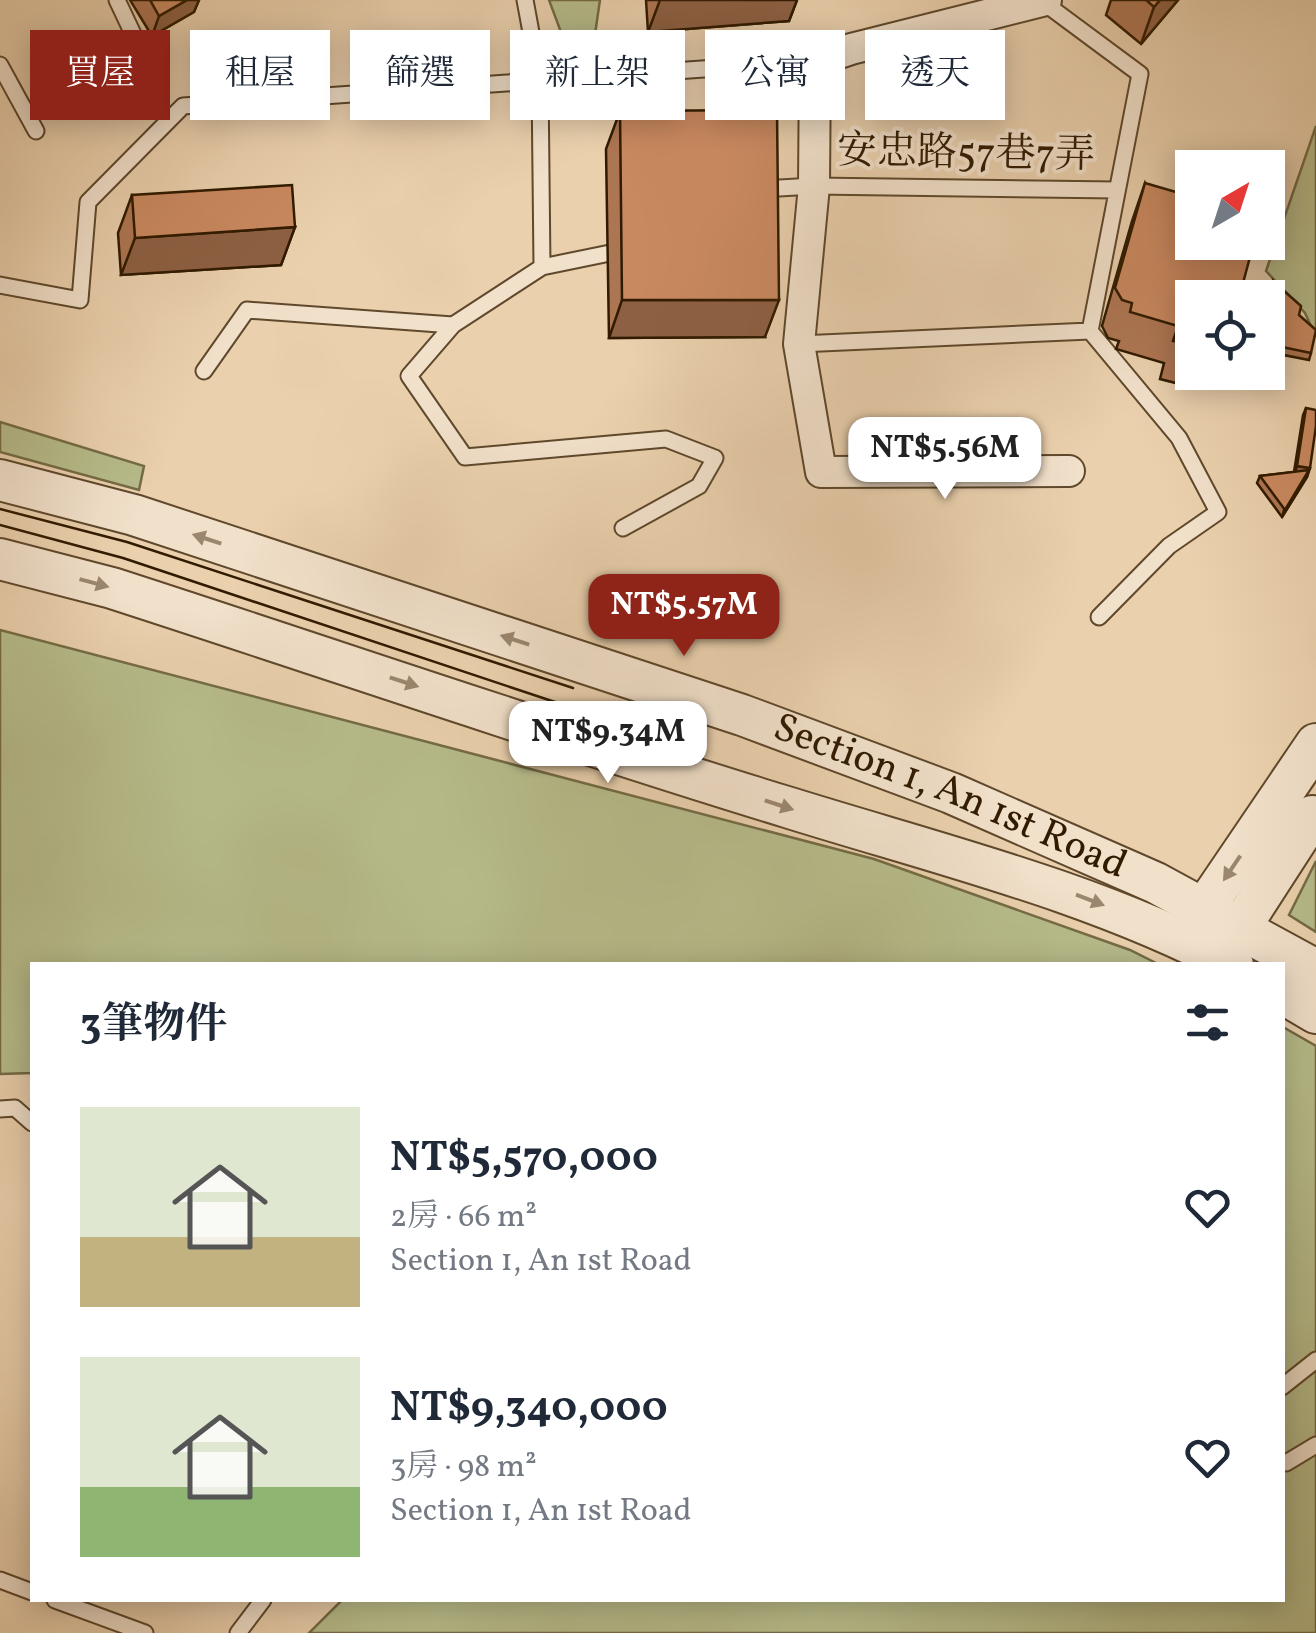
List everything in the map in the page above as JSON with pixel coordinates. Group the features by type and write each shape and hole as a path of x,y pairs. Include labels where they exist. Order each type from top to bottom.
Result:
{"street":[{"path":"845,51 1045,1"},
{"path":"815,120 814,186 799,344 821,472 1069,471"},
{"name":"Section 1, An 1st Road","path":"0,480 153,521 742,715 951,793 1156,884 1194,925 1231,950 1282,962"},
{"name":"Section 1, An 1st Road","path":"0,558 112,588 790,808 1084,898 1194,925"},
{"path":"1194,925 1316,744"},
{"path":"1231,950 1312,816"},
{"name":"Section 1, An 1st Road","path":"1285,963 1316,970"},
{"path":"1285,994 1316,1013"}],"lane":[{"path":"117,0 131,30"},
{"path":"525,0 531,30"},
{"path":"1045,1 1140,74 1090,331"},
{"path":"0,65 36,131"},
{"path":"0,285 80,300 88,202 182,106 510,83"},
{"path":"540,120 542,267"},
{"name":"安忠路57巷7弄","path":"745,190 814,186 1117,190"},
{"path":"623,528 698,486 716,458 666,438 465,457 409,376 453,326 542,267 610,254 643,233"},
{"path":"204,371 247,310 453,326"},
{"path":"799,344 1090,331"},
{"path":"1090,331 1178,438 1218,512 1169,546 1099,618"},
{"path":"0,1109 15,1108 30,1121"},
{"path":"1285,1385 1316,1360"},
{"path":"1285,1462 1316,1446"},
{"path":"0,1580 30,1591"},
{"path":"60,1602 145,1633"},
{"path":"238,1633 261,1602"}],"green space":[{"path":"549,0 600,0 596,30 560,30"},
{"path":"1316,126 1316,337 1305,313 1285,291 1285,280 1274,280 1266,271 1270,260 1285,260 1285,216"},
{"path":"0,422 144,466 139,490 0,452"},
{"path":"0,630 874,859 1154,962 30,962 30,1073 0,1074"},
{"path":"1316,861 1316,932 1289,915"},
{"path":"1285,1028 1316,1046 1316,1633 309,1633 340,1602 1285,1602"}],"building":[{"path":"150,0 187,0 159,16"},
{"path":"705,110 705,120 777,120 779,300 622,300 620,120 685,120 685,111"},
{"path":"1145,183 1175,192 1175,260 1249,260 1244,280 1175,280 1175,325 1130,312 1132,303 1122,300 1115,288"},
{"path":"292,185 295,227 135,238 132,195"},
{"path":"1285,292 1301,306 1299,315 1316,330 1311,353 1285,348"},
{"path":"1306,408 1316,410 1310,468 1297,466"},
{"path":"1309,470 1285,510 1260,476"}],"tram line":[{"path":"0,509 127,542 573,688"},
{"path":"0,525 123,558 567,706"}]}
